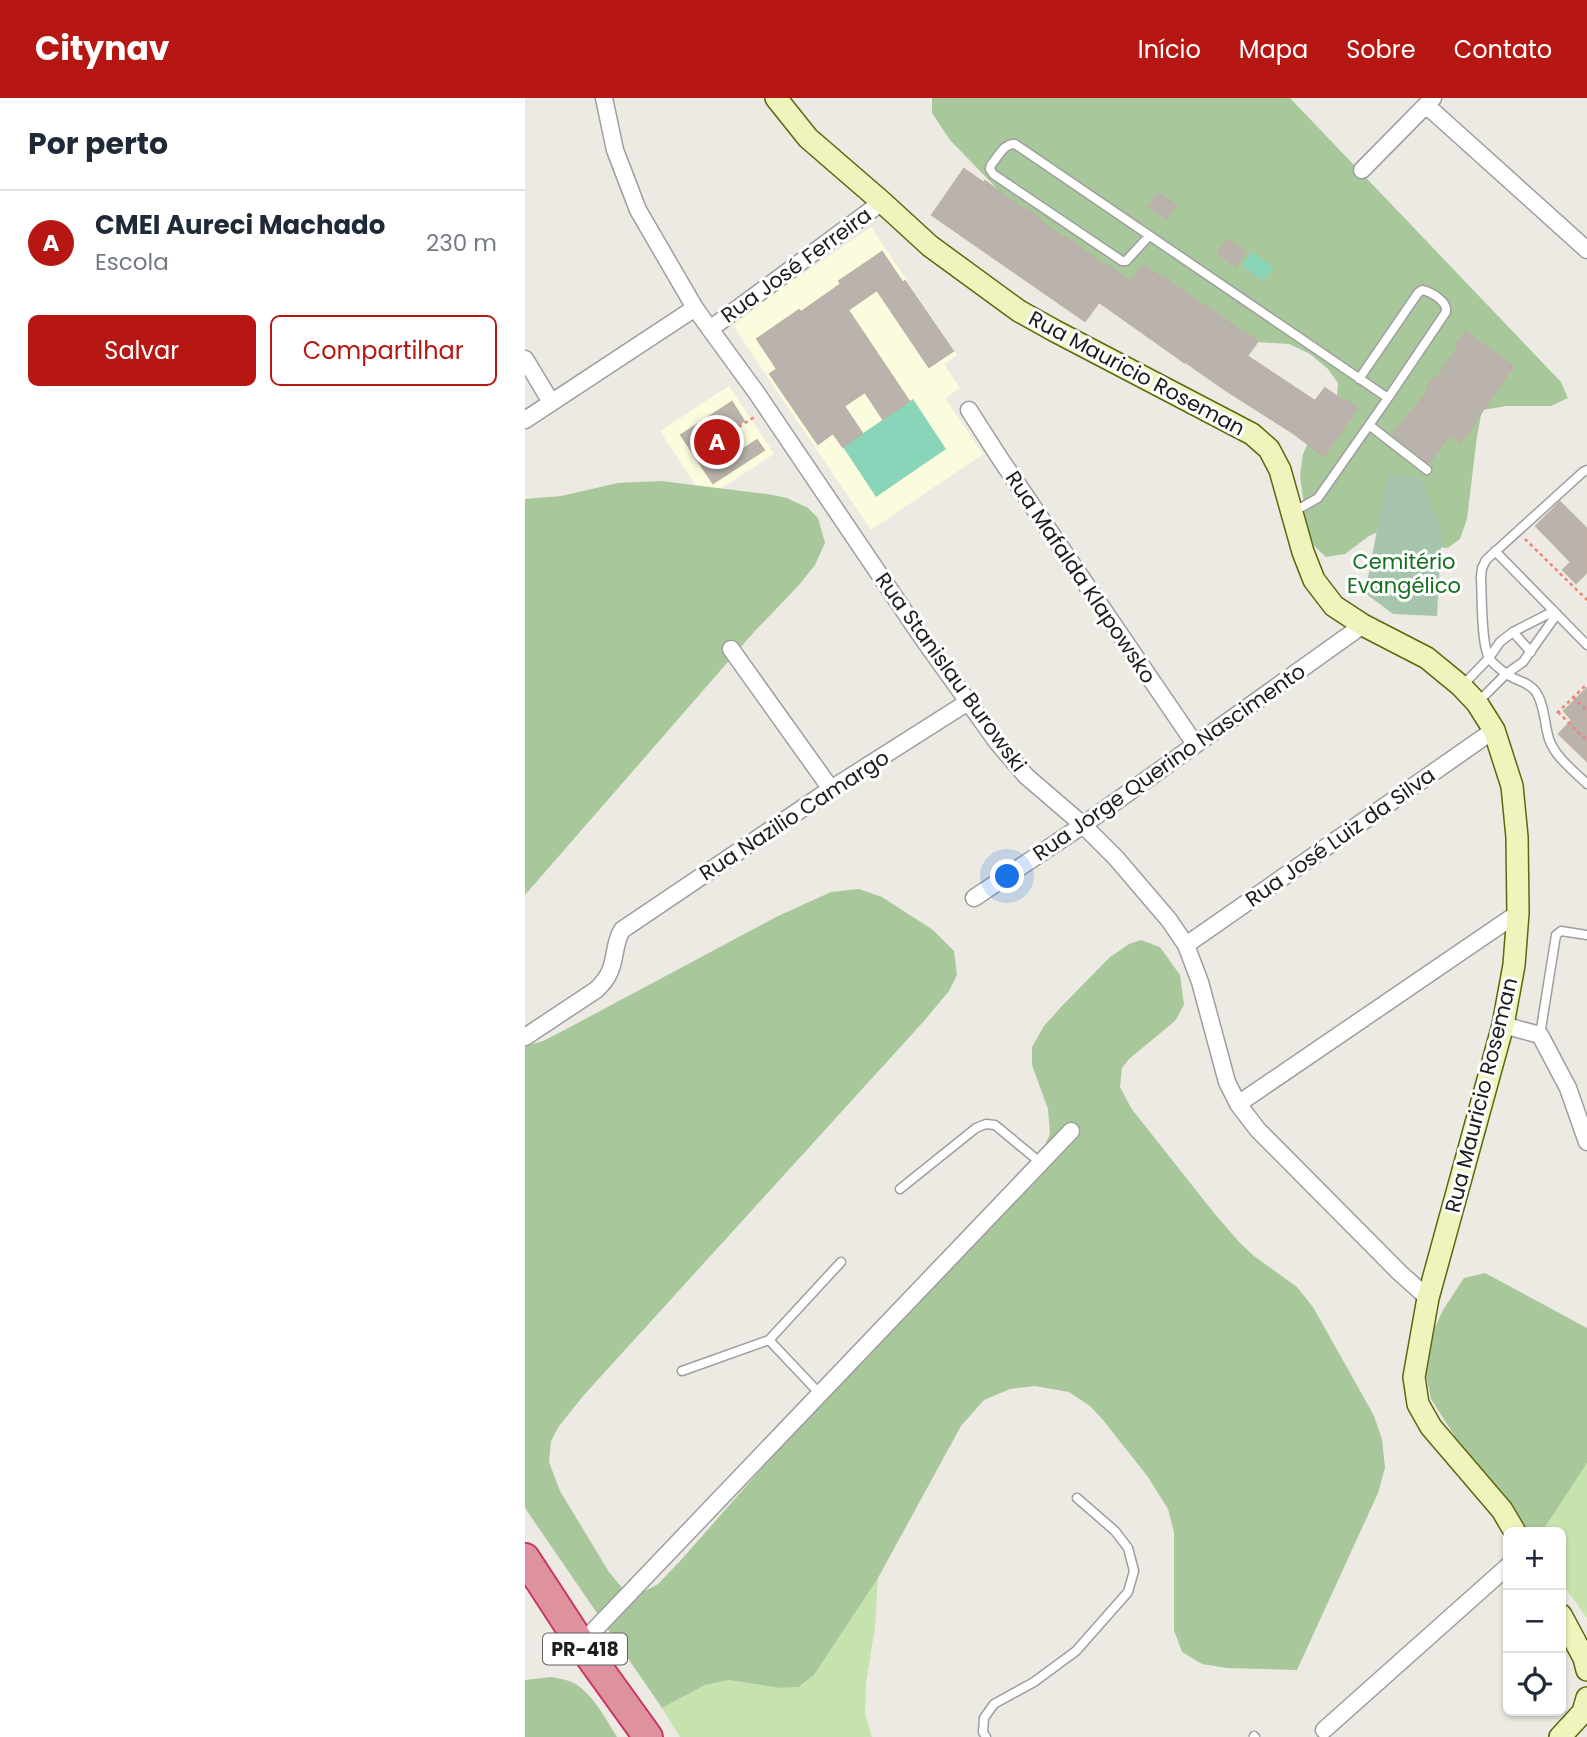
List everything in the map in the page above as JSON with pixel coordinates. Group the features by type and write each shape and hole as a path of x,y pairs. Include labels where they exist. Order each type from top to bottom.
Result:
{"highway":[{"name":"PR-418","path":"525,1558 648,1737"}],"main road":[{"name":"Rua Mauricio Roseman","path":"776,98 808,138 930,246 1019,311 1252,434 1269,449 1280,470 1303,552 1314,580 1334,606 1363,625 1427,658 1477,703 1494,730 1512,786 1517,837 1518,913 1514,965 1503,1025 1428,1298 1414,1377 1418,1404 1431,1427 1502,1510 1512,1527"},
{"path":"1566,1624 1584,1657 1587,1670"},
{"path":"1560,1737 1583,1712 1587,1698"}],"street":[{"name":"Rua Stanislau Burowski","path":"604,98 615,150 638,210 710,329 997,742 1026,776 1083,825 1116,858 1169,920 1186,945 1200,982 1227,1082 1238,1104 1258,1130 1399,1273 1428,1298"},
{"path":"1362,170 1430,102 1587,250"},
{"name":"Rua José Ferreira","path":"710,329 882,202"},
{"path":"525,420 695,307"},
{"path":"525,359 551,402"},
{"name":"Rua Mafalda Klapowsko","path":"969,410 1195,744"},
{"name":"Rua Jorge Querino Nascimento","path":"974,898 1083,825 1363,625"},
{"path":"731,649 831,789"},
{"name":"Rua Nazilio Camargo","path":"525,1037 596,990 605,981 611,971 616,940 622,930 831,789 968,702"},
{"name":"Rua José Luiz da Silva","path":"1186,945 1494,730"},
{"path":"1238,1104 1518,913"},
{"path":"1503,1025 1540,1035 1567,1088 1587,1142"},
{"path":"582,1644 1071,1132"},
{"path":"1324,1730 1503,1570"}],"lane":[{"path":"1149,236 1131,258 1122,261 993,174 991,165 1006,146 1015,144 1388,398"},
{"path":"1291,509 1318,498 1446,312 1445,304 1428,291 1422,290 1418,293 1359,379"},
{"path":"1369,425 1427,470"},
{"path":"1587,470 1495,551 1482,568 1485,642 1489,658 1506,674 1527,682 1535,691 1542,704 1549,737 1558,755 1587,784"},
{"path":"1495,551 1587,645"},
{"path":"1461,686 1489,658 1500,642 1513,632 1556,613"},
{"path":"1477,703 1506,674 1523,662 1556,613"},
{"path":"1513,632 1531,652"},
{"path":"1540,1035 1556,935 1562,931 1587,935"},
{"path":"900,1189 976,1128 986,1124 995,1125 1041,1163"},
{"path":"682,1371 769,1340 841,1262"},
{"path":"769,1340 820,1394"},
{"path":"986,1737 983,1732 984,1718 993,1704 1034,1682 1076,1651 1128,1592 1134,1571 1128,1548 1115,1531 1077,1498"}],"path":[{"path":"721,438 767,408"},
{"path":"1517,531 1587,600"},
{"path":"1546,723 1587,684"},
{"path":"1573,697 1587,711"},
{"path":"1558,712 1587,741"}],"shaded area":[{"path":"871,227 957,355 944,364 960,388 945,398 983,454 871,530 731,323"},
{"path":"729,386 774,454 705,499 660,431"}],"green space":[{"path":"932,98 1290,98 1561,382 1568,398 1551,406 1507,406 1482,410 1467,519 1460,539 1448,548 1436,547 1388,527 1369,536 1345,554 1326,557 1314,546 1306,522 1300,475 1303,454 1311,436 1336,408 1338,383 1328,369 1310,354 1289,344 1257,342 1205,348 1006,198 950,140 932,113"},
{"path":"1252,252 1273,267 1264,281 1242,265"},
{"path":"913,399 946,449 876,497 843,447"},
{"name":"Cemitério Evangélico","path":"1388,473 1420,479 1442,527 1437,616 1393,614 1365,593"},
{"path":"661,481 787,498 808,508 818,518 825,543 815,565 799,585 754,632 525,895 525,499 561,496 618,483"},
{"path":"859,889 882,897 933,930 954,951 957,975 949,991 924,1021 584,1395 559,1426 551,1441 549,1462 560,1491 609,1572 624,1590 641,1593 658,1584 1043,1149 1050,1134 1048,1109 1032,1065 1032,1047 1044,1026 1109,958 1129,944 1141,940 1160,947 1180,975 1184,1005 1175,1021 1129,1059 1122,1068 1120,1087 1131,1108 1240,1243 1297,1287 1313,1307 1374,1416 1382,1439 1385,1468 1378,1493 1297,1670 1227,1668 1202,1664 1182,1652 1174,1630 1174,1532 1168,1509 1148,1477 1103,1420 1090,1406 1069,1392 1035,1386 1010,1389 984,1400 961,1426 878,1578 814,1675 799,1687 780,1688 729,1680 705,1685 662,1708 525,1508 525,1046 543,1041 778,916 831,892"},
{"path":"1485,1273 1587,1328 1587,1463 1545,1527 1521,1527 1459,1443 1431,1399 1424,1365 1432,1334 1443,1310 1464,1278"},
{"path":"1587,1463 1587,1618 1566,1589 1566,1527 1545,1527"},
{"path":"878,1578 875,1627 866,1683 865,1714 872,1737 680,1737 662,1708 705,1685 729,1680 780,1688 800,1687 814,1675"},
{"path":"551,1677 569,1681 584,1690 617,1737 525,1737 525,1680"}],"building":[{"path":"964,169 1025,211 1027,209 1065,239 1066,237 1131,282 1143,265 1163,279 1164,277 1258,341 1247,356 1315,401 1325,388 1357,408 1324,456 1099,302 1085,321 932,215"},
{"path":"1158,193 1176,205 1167,219 1149,207"},
{"path":"1227,240 1245,252 1236,266 1218,254"},
{"path":"882,252 953,351 929,367 877,290 848,310 909,401 883,419 865,392 844,406 862,433 843,447 833,433 818,444 770,374 777,369 757,339 799,310 801,312 841,284 839,281"},
{"path":"1466,332 1513,366 1461,442 1450,434 1429,463 1393,435 1429,389 1427,388 1435,376 1437,378"},
{"path":"732,402 744,421 719,438 731,457 757,440 764,450 713,483 681,435"},
{"path":"1560,502 1587,529 1587,572 1576,583 1563,570 1571,562 1536,526"},
{"path":"1587,688 1587,761 1559,734 1572,720 1564,711"}],"place":[{"name":"CMEI Aureci Machado","path":"717,442"}]}
